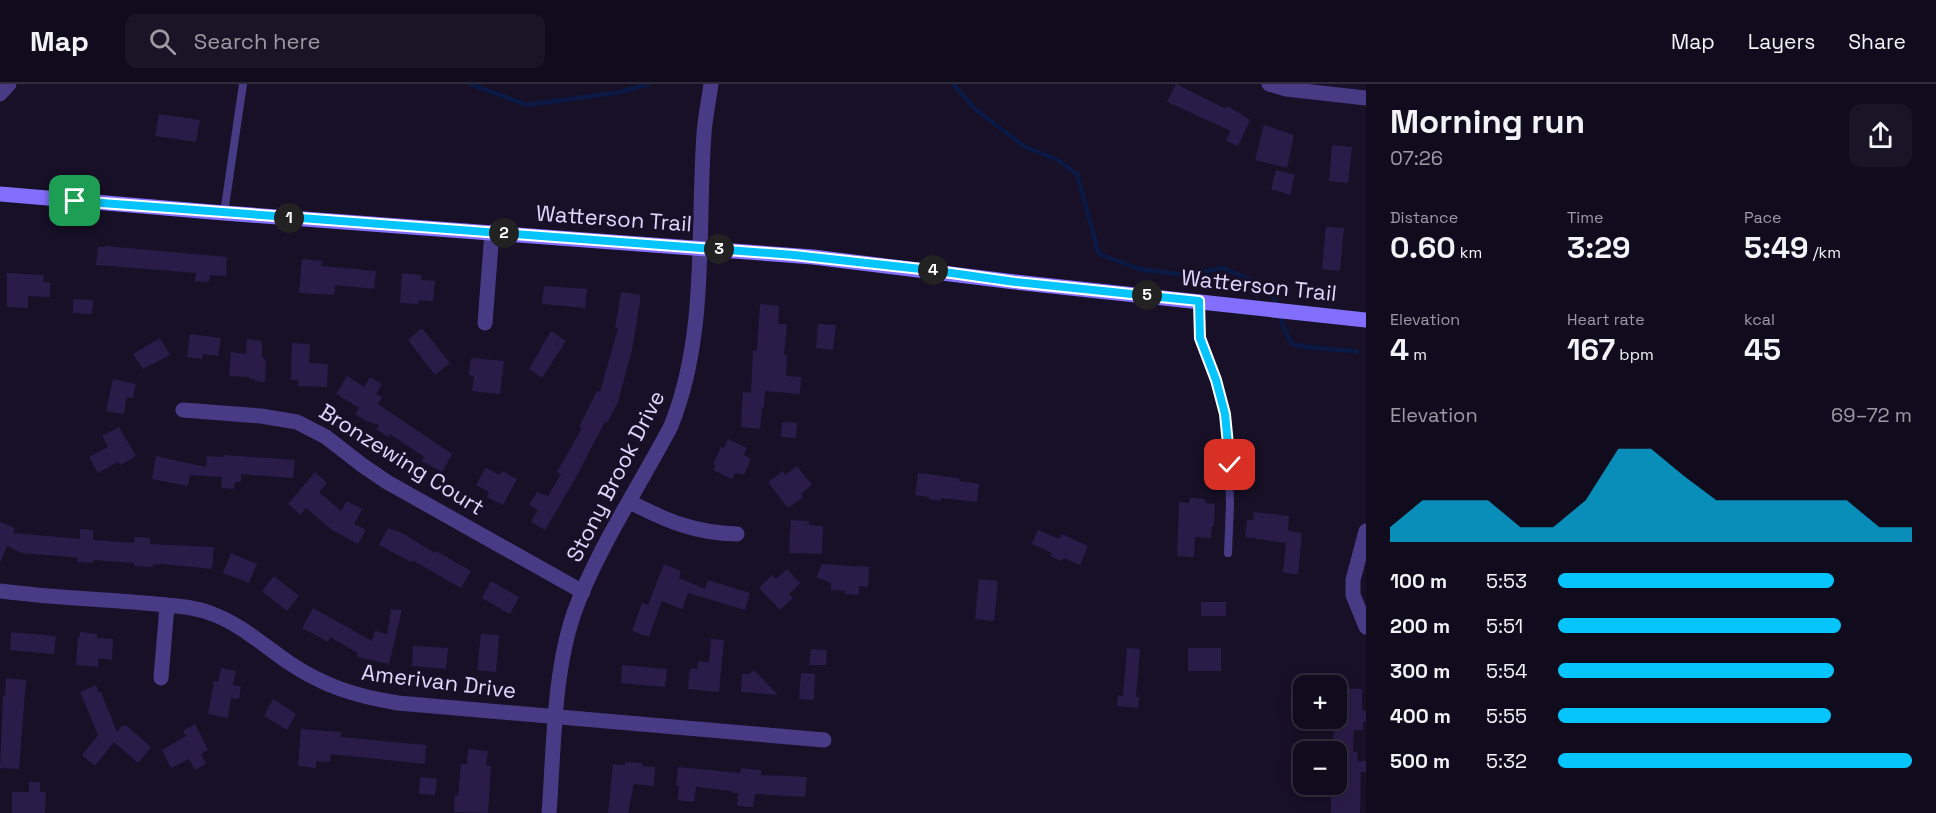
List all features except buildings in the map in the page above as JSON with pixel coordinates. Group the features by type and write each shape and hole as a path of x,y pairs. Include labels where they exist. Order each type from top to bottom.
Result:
{"main road":[{"name":"Watterson Trail","path":"0,195 825,258 1015,282 1366,320"}],"street":[{"path":"0,94 9,84"},
{"name":"Stony Brook Drive","path":"549,813 557,700 565,647 574,615 592,569 667,434 681,402 690,365 701,247 704,133 711,84"},
{"path":"1269,84 1286,89 1366,98"},
{"path":"485,323 492,232"},
{"name":"Bronzewing Court","path":"183,410 285,419 309,427 387,482 583,592"},
{"path":"630,502 653,514 698,531 737,534"},
{"path":"1366,531 1353,580 1353,595 1366,627"},
{"name":"Amerivan Drive","path":"0,591 197,609 211,613 241,628 316,680 345,693 398,703 824,740"},
{"path":"161,678 167,606"}],"lane":[{"path":"224,213 243,84"},
{"path":"1199,301 1200,338 1216,380 1228,434 1230,504 1228,553"}],"waterway":[{"path":"470,84 527,105 621,92 648,84"},
{"path":"953,84 975,109 1025,147 1056,159 1077,174 1099,254 1139,269 1185,275 1223,268 1261,284 1274,296 1284,328 1292,344 1357,352"}],"route":[{"path":"75,201 794,255 1015,282 1199,301 1200,338 1216,380 1225,414 1230,465"}]}
